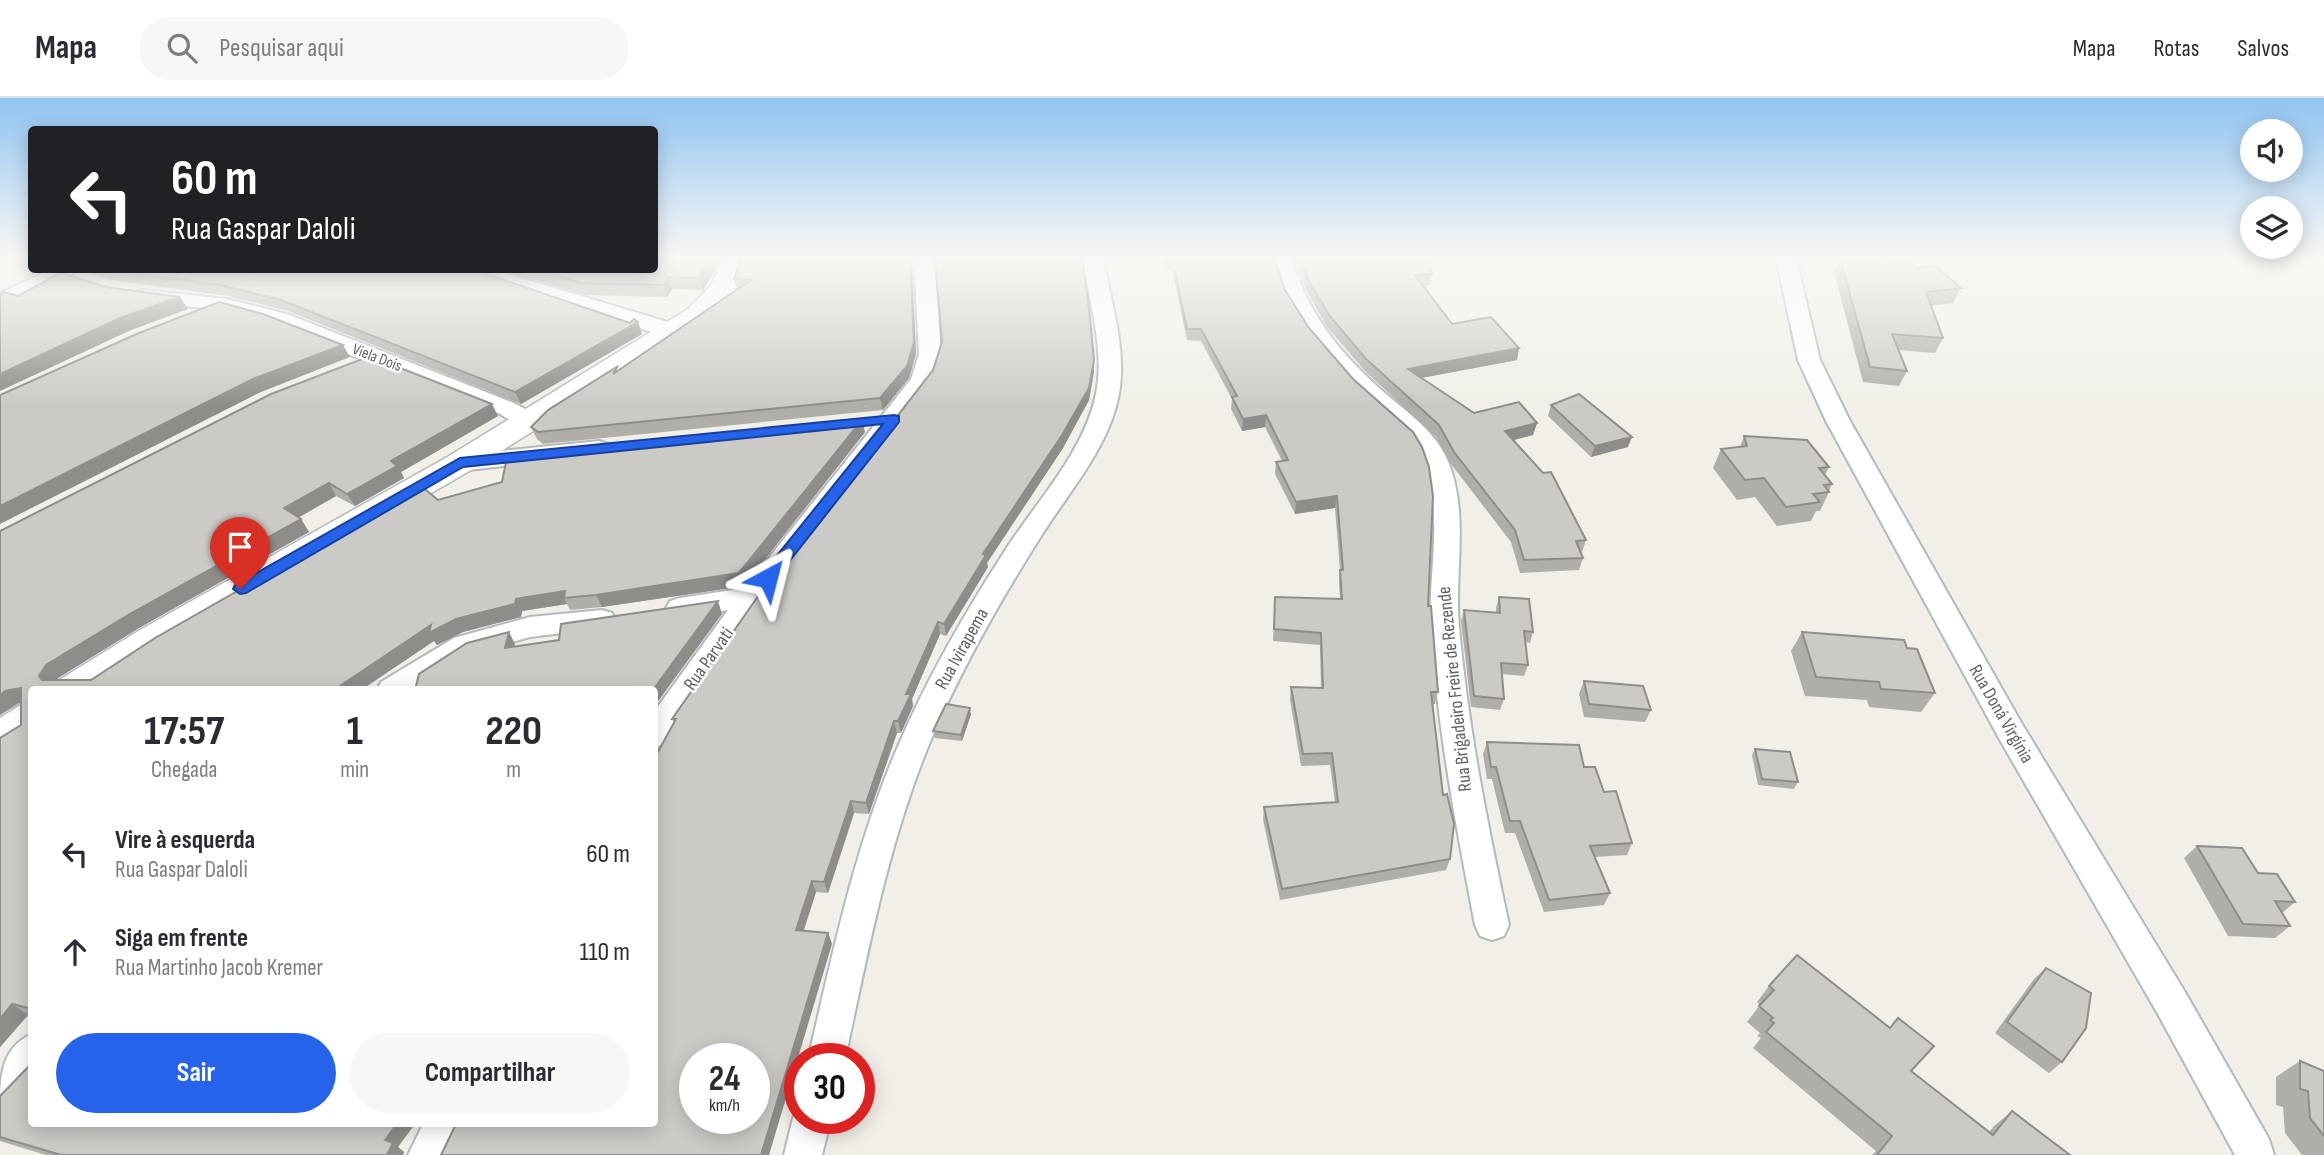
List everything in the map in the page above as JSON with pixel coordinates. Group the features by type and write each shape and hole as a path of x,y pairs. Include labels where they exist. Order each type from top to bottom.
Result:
{"street":[{"path":"178,321 221,307"},
{"name":"Viela Dois","path":"236,307 279,320 506,408 530,421"},
{"path":"607,307 673,331"},
{"path":"78,686 152,639 530,421 706,307"},
{"name":"Rua Parvati","path":"658,730 753,596 922,380 930,354 927,307"},
{"name":"Rua Ivirapema","path":"830,1043 876,850 913,747 946,672 1098,422 1107,397 1111,363 1101,307"},
{"name":"Rua Brigadeiro Freire de Rezende","path":"1300,307 1331,353 1434,455 1447,510 1444,612 1455,723 1492,925"},
{"name":"Rua Doná Virgínia","path":"1797,307 1809,360 1838,421 2011,732 2172,1004 2255,1153"},
{"path":"340,371 376,358"},
{"path":"853,423 894,419"},
{"path":"460,463 623,446"},
{"path":"397,686 464,645 530,627 753,596"},
{"path":"0,737 28,719"},
{"path":"0,1093 28,1056"},
{"path":"427,1155 441,1127"},
{"path":"803,1155 808,1134"}],"building":[{"path":"0,307 150,307 120,318 0,374"},
{"path":"205,307 239,307 343,345 253,379 0,506 0,395 139,333"},
{"path":"300,307 584,307 630,323 634,319 638,322 515,392"},
{"path":"711,307 912,307 914,342 907,366 880,398 538,432 531,427 548,410 618,366 613,374"},
{"path":"939,307 1089,307 1094,360 1089,388 1062,435 983,554 986,555 944,624 938,622 906,694 911,694 898,721 894,721 866,803 851,801 824,882 812,881 796,930 828,933 795,1043 784,1043 784,1079 770,1125 770,1043 679,1043 679,1134 767,1134 761,1155 441,1155 455,1127 658,1127 658,752 676,719 672,719 761,592 933,370 942,342"},
{"path":"1182,307 1296,307 1309,328 1353,379 1413,432 1422,447 1429,467 1433,496 1428,606 1431,606 1438,692 1431,692 1443,795 1447,794 1454,824 1450,859 1282,889 1264,807 1338,802 1332,753 1303,754 1291,687 1323,688 1321,633 1274,629 1275,597 1342,599 1340,570 1343,570 1337,496 1296,502 1276,462 1288,460 1266,415 1243,419 1232,397 1237,396 1201,329 1187,329"},
{"path":"1324,307 1439,307 1452,324 1491,317 1519,348 1408,369 1474,413 1519,402 1537,423 1505,431 1543,473 1551,472 1586,540 1576,541 1583,558 1524,560 1515,530 1454,452 1439,425 1366,359"},
{"path":"1854,307 1932,307 1943,338 1892,334 1907,371 1870,367"},
{"path":"370,356 492,404 391,461 397,466 347,494 329,483 284,508 301,519 128,615 46,665 39,676 42,680 91,680 155,638 421,486 438,500 502,482 506,462 565,456 559,451 862,420 739,573 596,595 564,598 565,591 516,599 515,604 456,619 429,633 431,625 340,686 28,686 28,1008 12,1004 0,1019 0,738 21,725 21,688 5,691 0,695 0,531 271,394"},
{"path":"1579,394 1632,437 1595,446 1551,405"},
{"path":"1744,436 1807,440 1829,467 1819,468 1832,484 1824,485 1829,492 1813,494 1820,502 1786,507 1764,478 1745,480 1721,449 1747,446"},
{"path":"1499,597 1529,599 1533,632 1524,631 1528,665 1501,663 1504,699 1474,696 1464,610 1500,613"},
{"path":"718,601 656,686 416,686 419,674 467,643 509,632 505,648 559,640 561,624"},
{"path":"1802,632 1904,640 1907,648 1917,649 1935,693 1881,689 1879,682 1816,677"},
{"path":"1584,681 1643,686 1651,710 1589,704"},
{"path":"946,704 970,708 961,735 933,731"},
{"path":"1487,742 1579,745 1584,767 1595,767 1604,792 1616,791 1632,843 1590,846 1610,893 1549,900 1520,821 1510,821 1496,767 1491,767"},
{"path":"1755,749 1790,752 1798,782 1762,779"},
{"path":"2197,846 2242,848 2258,873 2277,874 2295,902 2275,901 2290,926 2243,924"},
{"path":"1797,955 1890,1028 1898,1018 1934,1046 1911,1071 1993,1135 2012,1111 2070,1155 1877,1155 1892,1136 1766,1032 1774,1023 1770,1020 1773,1018 1759,1006 1774,990 1769,986"},
{"path":"2046,968 2091,993 2086,1028 2062,1062 2007,1022"},
{"path":"2300,1061 2324,1071 2324,1136 2310,1118 2308,1091 2300,1089"},
{"path":"28,1067 28,1127 395,1127 385,1140 393,1143 387,1155 61,1155 0,1137 0,1096"}],"route":[{"path":"240,589 460,463 894,419 768,578"}]}
